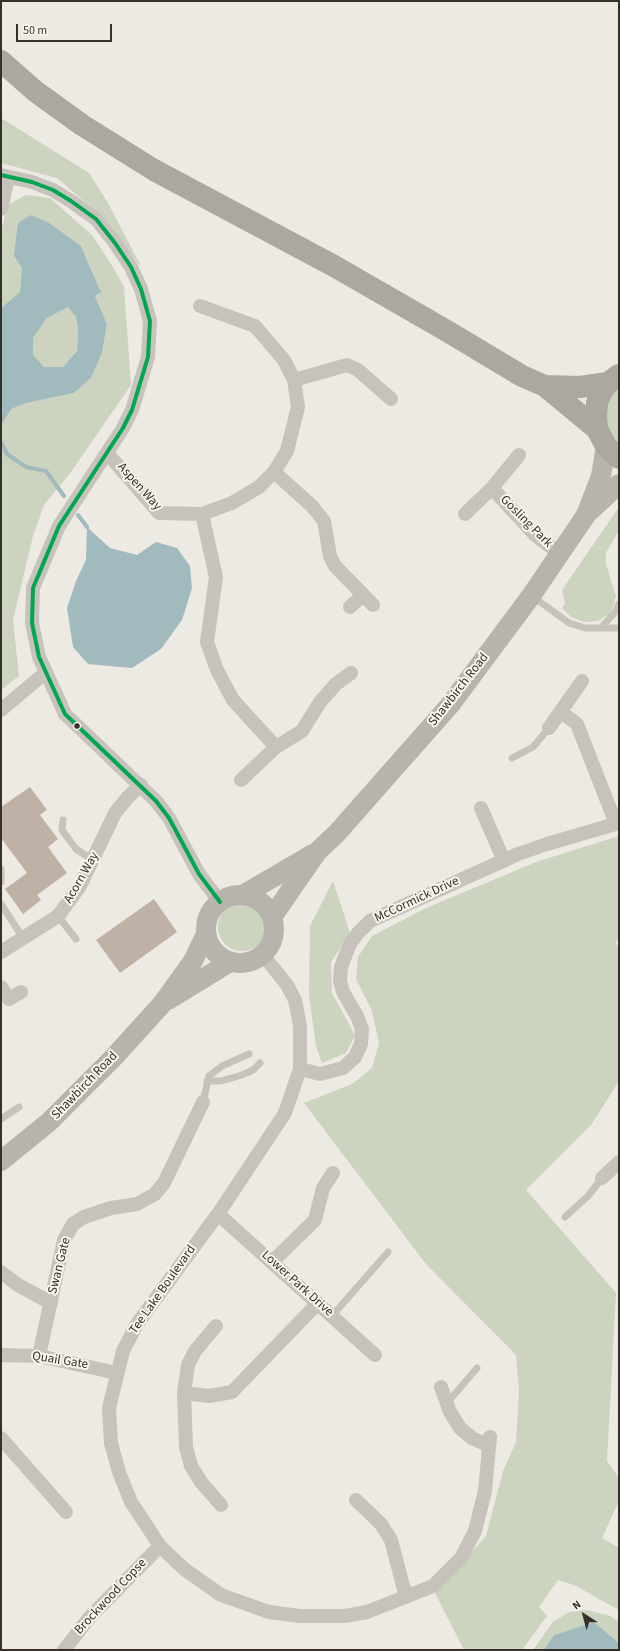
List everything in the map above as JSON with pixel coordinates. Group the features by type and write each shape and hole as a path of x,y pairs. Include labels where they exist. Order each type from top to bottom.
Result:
{"main road":[{"path":"1,61 35,91 77,121 154,170 334,266 447,330 522,376 545,386 608,444"},
{"path":"545,386 580,387 614,379"},
{"path":"608,444 596,416 597,403 601,393 614,379"},
{"name":"Shawbirch Road","path":"272,916 317,852 342,827 450,705 531,596 586,515 601,476 608,444"},
{"name":"Shawbirch Road","path":"586,515 619,484"},
{"name":"Shawbirch Road","path":"243,895 317,852"},
{"path":"243,895 261,902 272,916 274,924 273,937 263,955 248,962 230,962 214,952 206,934 209,916 220,902 227,898 243,895"},
{"name":"Shawbirch Road","path":"1,1161 49,1122 82,1090 162,1004 193,961 206,934"},
{"name":"Shawbirch Road","path":"162,1004 230,962"}],"street":[{"path":"1,209 5,176 32,182 53,190 96,219 115,243 131,267 141,289 150,321 148,357 132,410 123,428 59,526 32,588 32,623 39,656 65,714 118,766 141,785 169,818 198,874 220,902"},
{"name":"Aspen Way","path":"107,453 159,513 202,514 232,503 259,487 274,472 287,450 298,407 294,380 284,360 255,326 200,306"},
{"path":"294,380 347,365 358,370 391,399"},
{"name":"Gosling Park","path":"465,514 492,488 519,455"},
{"path":"274,472 312,506 324,521 330,556 335,566 373,605"},
{"name":"Gosling Park","path":"492,488 535,535 560,554"},
{"path":"202,514 216,577 207,642 217,670 233,700 276,747"},
{"path":"350,607 363,595"},
{"path":"241,780 276,747 302,731 320,702 336,684 351,673"},
{"path":"1,710 39,678 46,674"},
{"path":"549,728 582,681"},
{"path":"561,712 577,724 618,823"},
{"name":"Acorn Way","path":"1,952 58,916 80,886 94,860 115,813 128,797 141,785"},
{"path":"481,808 504,861"},
{"name":"McCormick Drive","path":"300,1069 320,1074 343,1068 355,1058 361,1044 362,1029 357,1016 343,992 340,981 341,967 345,955 358,933 370,921 504,861 548,844 618,823"},
{"name":"Tee Lake Boulevard","path":"263,955 287,985 295,1000 300,1026 300,1069 285,1113 218,1214 137,1324 123,1351 109,1408 111,1443 119,1472 131,1502 160,1546 184,1570 221,1595 269,1612 300,1616 345,1616 368,1612 433,1586 461,1558 475,1532 485,1491 490,1442 472,1438 460,1428 446,1403"},
{"path":"1,987 9,999 21,992"},
{"name":"Swan Gate","path":"39,1356 64,1240 73,1224 84,1218 111,1208 137,1204 156,1194 164,1183 203,1102"},
{"path":"602,1178 619,1162"},
{"path":"272,1262 314,1220 323,1188 333,1173"},
{"name":"Lower Park Drive","path":"218,1214 375,1355"},
{"path":"1,1272 18,1285 51,1303"},
{"path":"184,1393 209,1396 232,1392 318,1303"},
{"path":"216,1326 195,1351 188,1365 184,1393 186,1447 191,1466 201,1482 221,1505"},
{"name":"Quail Gate","path":"1,1355 39,1356 118,1373"},
{"path":"441,1387 446,1403"},
{"path":"2,1443 66,1512"},
{"path":"356,1500 381,1524 392,1540 406,1597"},
{"name":"Brockwood Copse","path":"64,1650 89,1618 160,1546"}],"lane":[{"path":"531,596 569,623 585,628 619,628"},
{"path":"601,628 616,611 619,604"},
{"path":"512,758 533,747 549,728"},
{"path":"63,820 62,830 76,849 94,860"},
{"path":"1,869 1,882"},
{"path":"1,904 23,938"},
{"path":"58,916 76,938"},
{"path":"203,1102 209,1076 222,1066 249,1054"},
{"path":"207,1081 222,1081 242,1075 253,1070 260,1063"},
{"path":"1,1119 19,1107"},
{"path":"565,1217 588,1196 602,1178"},
{"path":"332,1316 388,1252"},
{"path":"446,1403 477,1368"}],"green space":[{"path":"1,118 89,173 108,203 142,268 92,208 57,178 1,163"},
{"path":"26,195 50,198 92,235 113,267 124,287 131,385 71,472 44,505 33,536 13,620 19,676 1,690 1,426 11,409 26,403 74,393 91,378 102,353 107,324 95,296 102,292 81,246 14,256 22,268 20,292 1,308 1,231 8,205"},
{"path":"68,307 76,317 78,330 77,351 63,367 44,367 32,355 33,338 48,317"},
{"path":"619,385 619,446 606,426 606,406"},
{"path":"619,507 619,530 606,553 606,564 616,596 613,607 609,614 598,621 584,622 571,617 562,608 565,603 562,590"},
{"path":"619,836 619,939 615,943 619,947 619,1081 591,1125 526,1190 616,1293 607,1461 619,1478 619,1501 602,1538 619,1548 619,1610 574,1585 558,1580 539,1607 547,1616 522,1650 464,1650 435,1593 486,1536 503,1471 516,1442 519,1390 516,1355 426,1264 304,1103 352,1084 372,1068 379,1043 372,1011 356,979 358,957 372,936 426,908 536,862"},
{"path":"333,881 350,933 331,962 332,993 355,1035 346,1053 322,1063 316,1046 309,995 310,926"},
{"path":"237,903 247,903 259,910 266,922 266,932 259,944 247,951 237,951 229,947 222,940 218,932 218,922 222,914 229,907"},
{"path":"587,1610 610,1616 619,1622 619,1643 594,1622 554,1635 544,1650 533,1650 553,1622 569,1612"}],"water":[{"path":"31,215 49,223 81,246 102,292 95,296 107,324 102,353 91,378 74,393 26,403 11,409 1,426 1,308 20,292 22,268 14,256 18,223","holes":["68,307 76,317 78,330 77,351 63,367 44,367 33,355 33,338 47,318"]},
{"path":"87,527 110,548 137,555 156,542 177,548 190,566 192,588 182,620 161,649 132,668 88,664 73,647 67,608 76,581 86,560"},
{"path":"594,1622 619,1643 619,1650 544,1650 554,1635"}],"building":[{"path":"30,787 47,810 40,815 58,839 48,847 67,873 37,895 41,900 23,914 5,889 27,873 1,838 1,807"},
{"path":"154,899 177,932 120,973 96,940"}],"waterway":[{"path":"1,442 7,454 26,467 46,471 64,496"},
{"path":"78,515 87,527"}],"transit line":[{"path":"1,175 32,182 53,190 96,219 115,243 131,267 141,289 150,321 148,357 132,410 123,428 59,526 33,588 32,623 39,657 65,714 156,801 169,818 199,874 220,902"}]}
